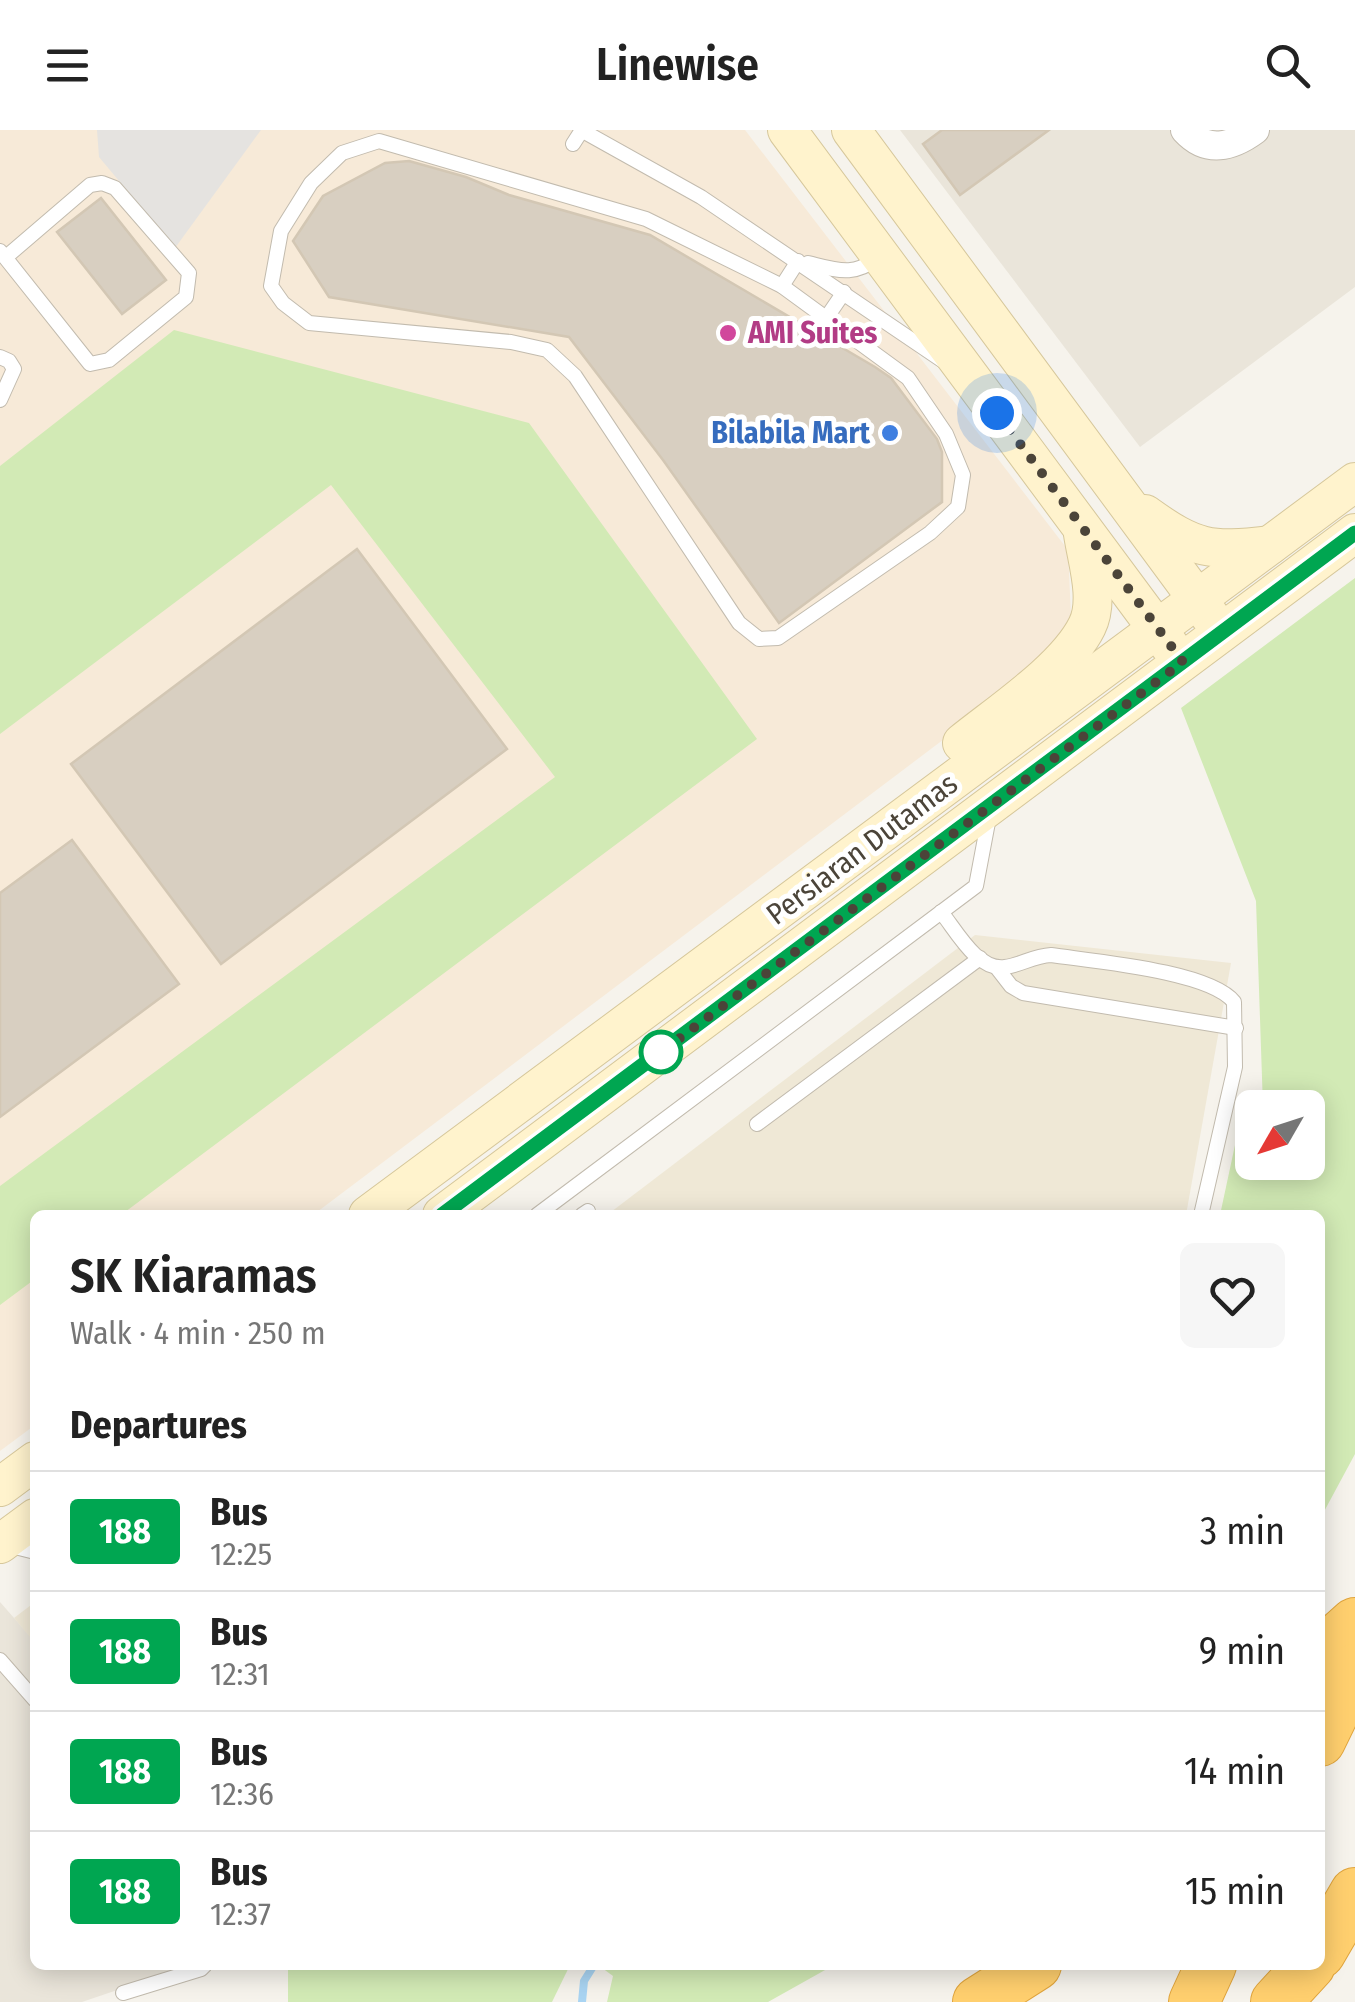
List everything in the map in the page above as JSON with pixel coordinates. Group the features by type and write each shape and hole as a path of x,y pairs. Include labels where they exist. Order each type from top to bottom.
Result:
{"highway":[{"path":"1325,1656 1355,1622"},
{"path":"1325,1731 1355,1669"},
{"path":"1325,1944 1355,1892"},
{"path":"978,2002 1028,1970"},
{"path":"1194,2002 1209,1970"},
{"path":"1276,2002 1305,1970"}],"street":[{"path":"787,130 1183,662"},
{"path":"851,130 1222,633"},
{"path":"1185,130 1189,136 1211,146 1234,145 1254,130"},
{"name":"Persiaran Dutamas","path":"375,1210 1355,482"},
{"path":"1123,498 1181,540 1222,551 1272,544"},
{"path":"853,856 937,763 1035,685 1088,624 1092,587 1082,527"},
{"name":"Persiaran Dutamas","path":"449,1210 1355,533"},
{"path":"0,1487 30,1465"},
{"path":"0,1544 30,1522"}],"lane":[{"path":"573,144 582,130 702,197 976,385"},
{"path":"379,142 646,219 782,286 827,317 908,378 946,434 963,475 958,507 930,533 778,638 759,639 739,623 575,376 547,350 511,342 310,323 283,303 271,286 282,231 312,183 342,153 379,142"},
{"path":"102,183 114,188 188,273 190,285 186,297 109,360 90,364 3,254 90,185 102,183"},
{"path":"798,261 843,272 864,270 880,256"},
{"path":"782,286 798,261"},
{"path":"827,317 844,292"},
{"path":"0,357 10,361 14,369 0,400"},
{"path":"544,1210 976,886 991,806"},
{"path":"941,912 980,958 997,968 1010,986 1022,993 1236,1028"},
{"path":"997,968 1050,955 1184,977 1216,987 1234,1002 1235,1067 1202,1210"},
{"path":"757,1124 980,958"},
{"path":"0,1544 30,1551"},
{"path":"0,1660 30,1694"},
{"path":"123,1993 198,1970"}],"shaded area":[{"path":"0,130 745,130 1068,550 1071,616 1037,669 320,1210 30,1210 30,1429 0,1451"},
{"path":"97,130 261,130 175,248 99,157"},
{"path":"900,130 1355,130 1355,287 1140,447"},
{"path":"975,935 1231,963 1187,1210 614,1210"},
{"path":"0,1602 30,1636 30,1970 176,1970 82,2002 0,2002"},
{"path":"30,1606 30,1637 14,1618"}],"green space":[{"path":"174,330 529,423 757,739 128,1210 30,1210 30,1283 0,1305 0,1186 555,777 331,485 0,734 0,466"},
{"path":"1355,578 1355,1454 1325,1510 1325,1210 1221,1210 1235,1145 1235,1180 1325,1180 1325,1090 1262,1090 1256,901 1181,708"},
{"path":"288,1970 568,1970 552,2002 288,2002"},
{"path":"605,1970 825,1970 768,2002 607,2002 613,1976"}],"building":[{"path":"942,130 1049,130 960,195 923,144"},
{"path":"409,161 466,177 509,195 650,235 875,367 891,378 937,439 942,452 942,502 779,623 569,337 329,297 293,241 323,196 385,163"},
{"path":"101,198 166,280 122,314 57,232"},
{"path":"357,549 507,749 221,964 71,764"},
{"path":"72,840 179,984 0,1117 0,893"}],"waterway":[{"path":"582,2002 584,1981 591,1970"}],"bus line":[{"name":"188","path":"449,1210 1355,533"}],"place":[{"name":"AMI Suites","path":"728,333"},
{"name":"Bilabila Mart","path":"890,433"}],"route":[{"path":"661,1052 656,1056 1183,662 997,413"}]}
